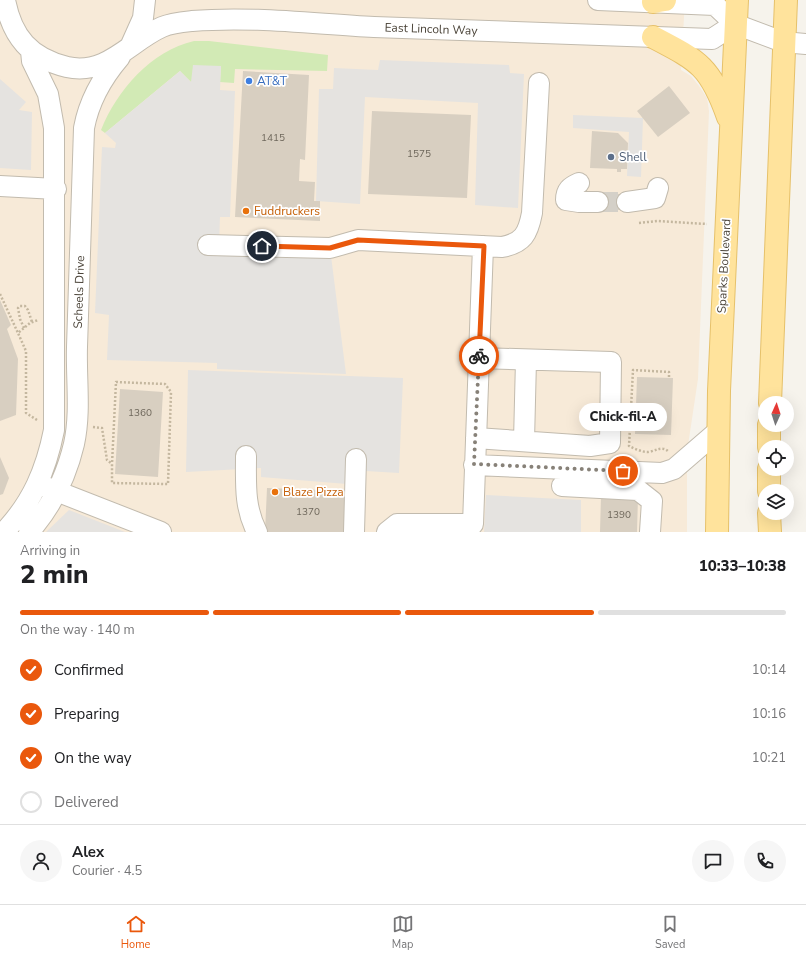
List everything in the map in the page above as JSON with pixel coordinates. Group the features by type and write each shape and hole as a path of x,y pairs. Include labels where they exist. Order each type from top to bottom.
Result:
{"main road":[{"name":"Sparks Boulevard","path":"717,532 719,391 737,0"},
{"path":"771,0 770,19 772,29 783,42"},
{"path":"770,396 783,42 786,0"},
{"path":"653,37 686,54 705,69 715,83 731,125"},
{"path":"770,520 770,532"}],"street":[{"name":"Scheels Drive","path":"4,532 28,503 39,484 48,460 54,430 56,189 53,112 45,84 32,61 16,40 9,20 5,0"},
{"path":"127,51 143,18 146,0"},
{"path":"598,0 659,1 715,5 736,24 783,42 806,44"},
{"name":"East Lincoln Way","path":"16,40 42,59 69,68 92,67 108,63 163,27 177,23 216,19 372,27 712,39 736,24"},
{"name":"Scheels Drive","path":"29,532 47,511 59,491 69,461 76,426 84,128 88,111 95,93 109,71 127,51"},
{"path":"208,245 330,248 358,240 502,247 513,245 522,239 529,228 532,213 539,83"},
{"path":"579,182 571,186 566,192 566,200 578,202 598,202"},
{"path":"0,186 56,189"},
{"path":"627,202 655,198 658,188"},
{"path":"387,532 397,524 473,524 474,464 484,246"},
{"path":"476,438 590,446 610,443 611,362 479,358"},
{"path":"524,441 526,360"},
{"path":"474,464 662,473 674,469 718,432"},
{"path":"246,456 245,492 251,520 257,532"},
{"path":"354,532 356,459"},
{"path":"39,484 161,532"},
{"path":"562,486 638,490 652,501 650,532"}],"path":[{"path":"639,223 657,221 707,224"},
{"path":"0,294 26,351 26,413 41,422"},
{"path":"24,328 18,308 20,306 25,306 32,322"},
{"path":"18,333 32,322 40,319"},
{"path":"669,377 669,372 633,370 629,446 648,452 658,449 667,450 671,454"},
{"path":"116,382 165,384 171,392 168,484 112,483 112,464 116,382"},
{"path":"92,427 102,428 107,460 112,464"}],"shaded area":[{"path":"0,0 685,0 681,70 691,76 699,86 707,98 709,111 698,379 687,452 687,532 0,532"},
{"path":"380,60 509,65 510,73 524,74 518,208 475,205 478,103 365,97 360,204 316,201 319,89 333,89 334,68 378,70"},
{"path":"193,65 221,66 220,90 235,91 230,217 220,217 219,245 330,248 346,374 217,369 217,363 107,360 109,315 95,313 102,147 115,148 116,143 105,133 180,71 191,82"},
{"path":"0,79 26,102 19,110 32,112 31,170 0,168"},
{"path":"573,115 643,118 641,177 627,176 629,132 573,128"},
{"path":"188,370 403,378 399,473 349,470 347,484 261,477 261,468 186,472"},
{"path":"486,495 581,500 581,532 484,532"},
{"path":"69,510 125,532 46,532"}],"green space":[{"path":"194,41 209,41 328,55 327,71 235,69 234,83 220,82 221,66 191,82 180,71 105,133 101,130 116,101 137,74 164,54 178,46"}],"building":[{"path":"243,71 309,75 305,160 300,159 299,181 315,182 314,201 320,201 320,221 235,217"},
{"path":"669,86 690,113 658,137 637,111"},
{"path":"372,111 471,115 467,198 368,194"},
{"path":"592,131 618,133 628,143 627,169 621,169 621,172 617,172 617,169 590,168"},
{"path":"597,194 624,194 623,210 597,209"},
{"path":"0,300 11,325 7,329 18,359 16,415 0,421"},
{"path":"637,377 673,378 671,435 635,434"},
{"path":"120,389 163,392 158,477 115,474"},
{"path":"0,457 9,478 3,494 0,495"},
{"path":"267,488 350,491 348,532 265,532"},
{"path":"601,496 638,497 637,532 600,532"}],"tunnel":[{"path":"598,202 627,202"}],"way so far":[{"path":"479,356 474,464 623,471"}],"place":[{"name":"AT&T","path":"249,81"},
{"name":"Shell","path":"611,157"},
{"name":"Fuddruckers","path":"246,211"},
{"name":"Chick-fil-A","path":"623,471"},
{"name":"Blaze Pizza","path":"275,492"}],"route":[{"path":"262,246 330,248 358,240 484,246 479,356"}]}
